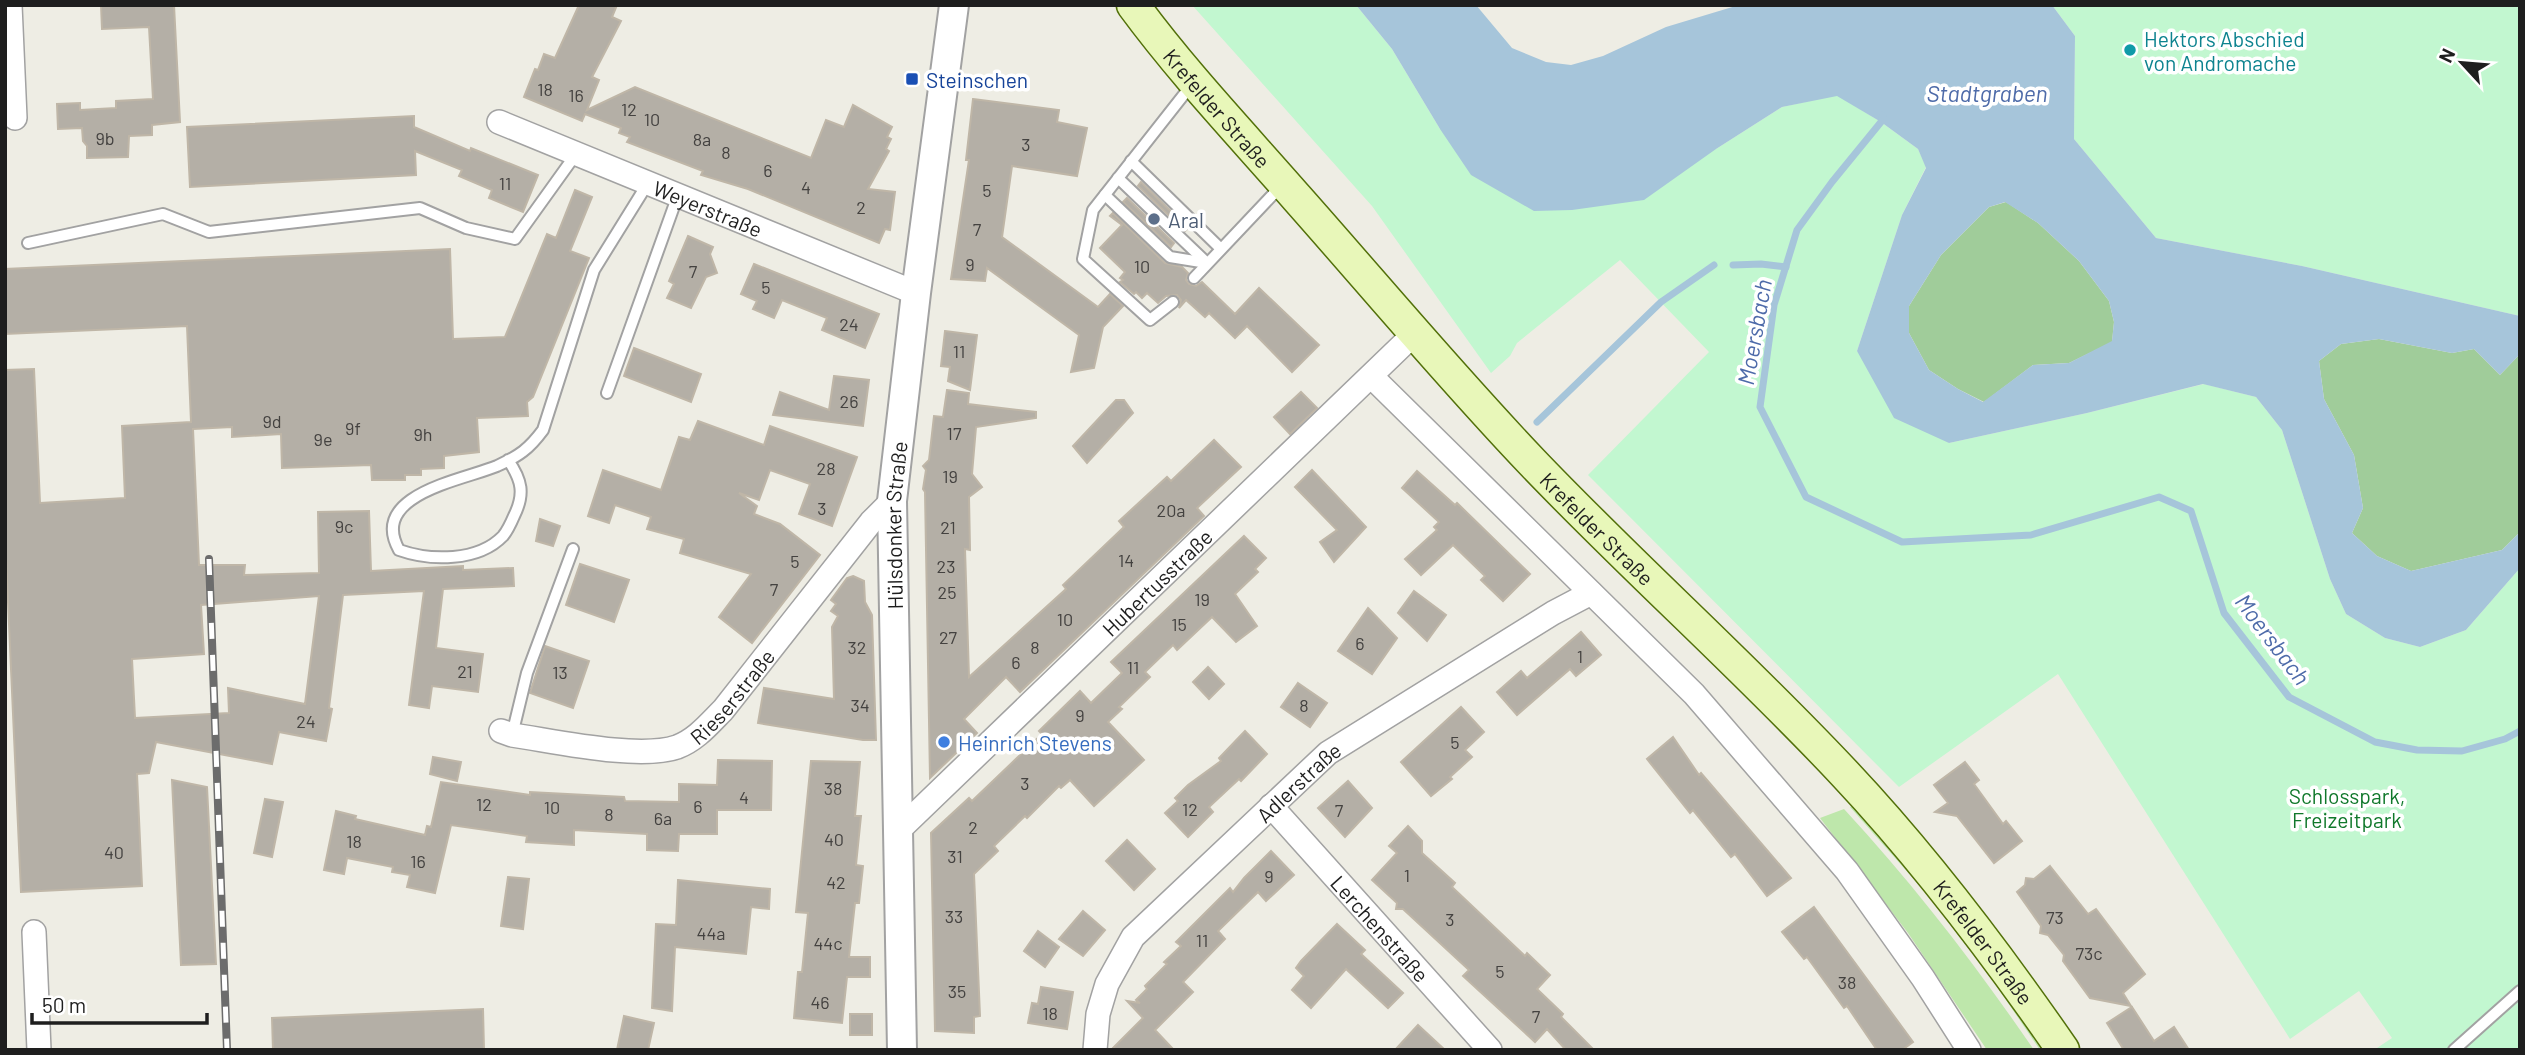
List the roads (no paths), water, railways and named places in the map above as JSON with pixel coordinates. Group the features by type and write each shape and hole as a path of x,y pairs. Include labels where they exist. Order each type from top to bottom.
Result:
{"main road":[{"name":"Krefelder Straße","path":"1133,5 1284,183 1531,461 1845,774 1923,862 2002,961 2063,1050"}],"street":[{"path":"10,5 15,118"},
{"name":"Hülsdonker Straße","path":"902,1050 892,500 954,5"},
{"name":"Weyerstraße","path":"499,122 916,293"},
{"name":"Hubertusstraße","path":"898,831 1415,333"},
{"path":"1371,376 1693,695 1847,871 1923,978 1969,1050"},
{"name":"Rieserstraße","path":"506,733 645,753 677,747 697,736 723,710 892,500"},
{"name":"Adlerstraße","path":"1094,1050 1098,1014 1107,984 1133,937 1271,806 1328,754 1553,613 1591,593"},
{"name":"Lerchenstraße","path":"1271,806 1490,1050"},
{"path":"34,932 39,1050"}],"lane":[{"path":"1172,302 1150,320 1083,259 1093,210 1195,80"},
{"path":"28,243 163,214 209,232 420,208 466,228 514,239 576,153"},
{"path":"1132,161 1220,248"},
{"path":"1118,178 1206,263"},
{"path":"508,460 521,485 518,508 503,535 488,547 471,554 445,557 414,555 398,550 392,538 393,522 411,499 435,486 508,460 529,449 543,430 594,270 648,183"},
{"path":"1194,278 1284,183"},
{"path":"607,393 678,195"},
{"path":"1105,195 1170,257 1206,263"},
{"path":"506,733 573,549"},
{"path":"2454,1050 2520,991"},
{"path":"2507,1002 2520,1006"}],"water":[{"name":"Stadtgraben","path":"1356,5 1476,5 1512,48 1546,62 1571,65 1603,56 1666,27 1739,5 2052,5 2075,36 2074,139 2156,238 2302,266 2520,316 2520,354 2500,375 2474,349 2452,353 2379,339 2341,344 2319,361 2324,399 2354,455 2363,508 2352,533 2377,556 2411,571 2502,550 2520,532 2520,568 2466,630 2420,647 2385,638 2346,614 2330,579 2282,430 2256,397 2203,384 1949,443 1894,418 1857,351 1902,215 1926,168 1918,149 1881,122 1837,96 1782,107 1644,200 1572,210 1534,211 1471,175 1392,49","holes":["2005,202 2038,223 2079,261 2109,301 2114,322 2112,341 2069,363 2033,365 1983,402 1929,370 1909,333 1909,306 1941,255 1989,207"]}],"waterway":[{"name":"Moersbach","path":"1883,115 1881,122 1797,230 1774,305 1760,407 1806,497 1902,542 2031,535 2159,497 2191,511 2224,613 2289,697 2375,742 2417,750 2462,751 2505,739 2520,731"},
{"path":"1537,422 1661,302 1714,265"},
{"path":"1733,265 1786,267"}],"railway":[{"path":"209,559 227,1050"}],"place":[{"name":"Hektors Abschied von Andromache","path":"2130,50"},
{"name":"Steinschen","path":"912,79"},
{"name":"Aral","path":"1154,219"},
{"name":"Heinrich Stevens","path":"944,742"}],"park label":[{"name":"Schlosspark, Freizeitpark","path":"2347,807"}]}
